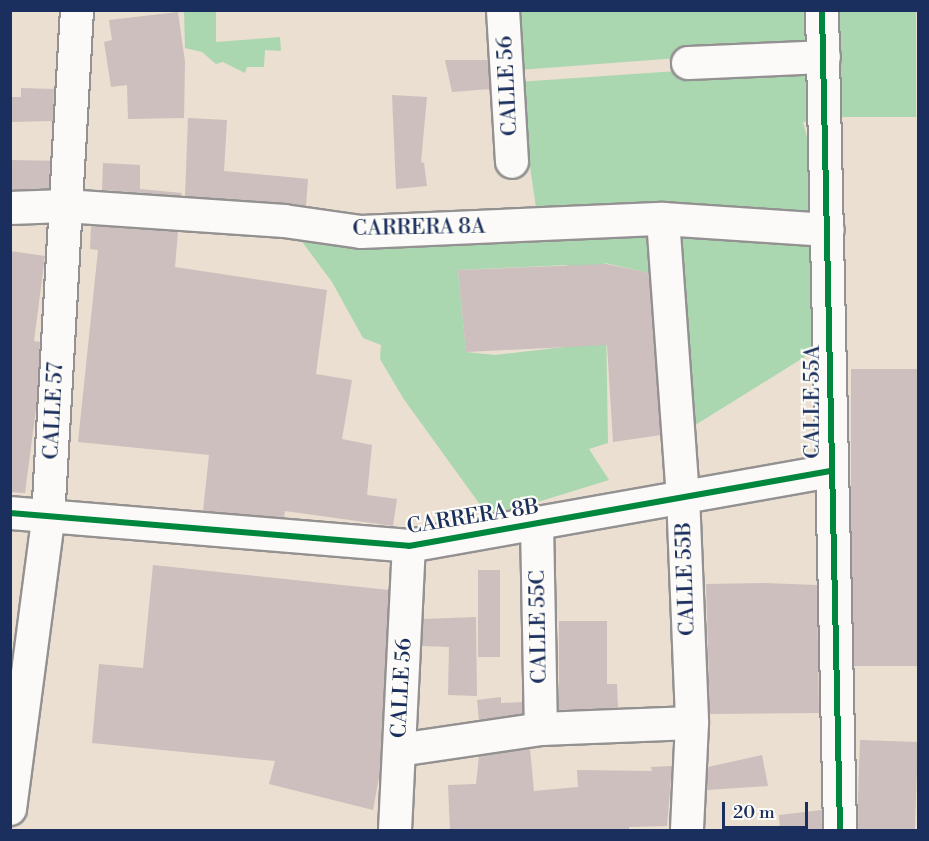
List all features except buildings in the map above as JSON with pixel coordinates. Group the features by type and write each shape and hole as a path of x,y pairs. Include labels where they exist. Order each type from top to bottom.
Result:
{"street":[{"name":"CALLE 57","path":"10,809 48,519 77,10"},
{"name":"CALLE 56","path":"503,10 512,162"},
{"name":"CALLE 55A","path":"822,10 828,230 830,471 840,831"},
{"path":"688,63 824,57"},
{"name":"CARRERA 8A","path":"10,208 65,206 284,221 361,232 663,219 828,230"},
{"name":"CALLE 55B","path":"663,219 683,495 692,723 687,831"},
{"name":"CARRERA 8B","path":"10,513 48,519 409,546 683,495 830,471"},
{"name":"CALLE 55C","path":"537,524 541,729"},
{"name":"CALLE 56","path":"395,831 409,546"},
{"path":"399,750 541,729 692,723"}],"green space":[{"path":"184,11 216,11 216,42 280,37 281,51 265,50 264,67 247,67 245,73 223,62 216,64 202,52 185,48"},
{"path":"513,11 809,11 810,48 519,70"},
{"path":"827,11 916,11 916,117 827,117"},
{"path":"821,61 823,119 803,122 825,207 827,343 676,437 657,275 605,263 608,443 589,449 609,480 489,517 403,398 380,359 381,345 363,338 332,282 297,235 306,242 327,242 537,215 518,82","holes":["567,265 573,346 495,355 466,352 458,270"]}],"cycle path":[{"path":"822,10 840,830"},
{"path":"10,513 409,546 830,471"}]}
